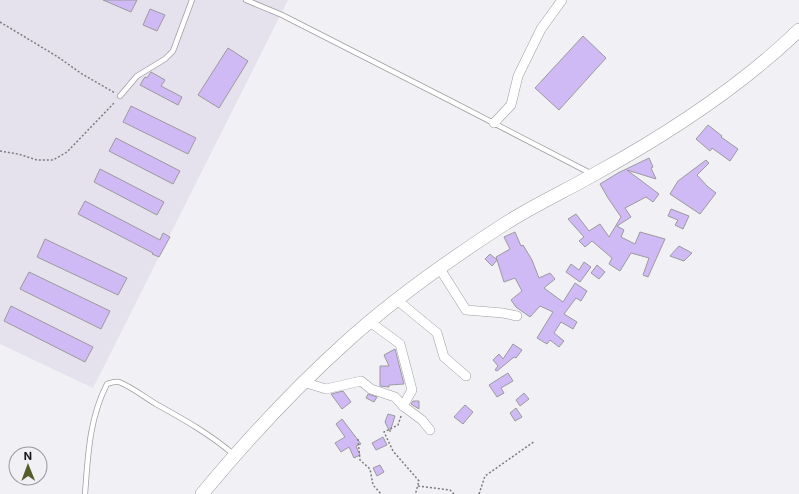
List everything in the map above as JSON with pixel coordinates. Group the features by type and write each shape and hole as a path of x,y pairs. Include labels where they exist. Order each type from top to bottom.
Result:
{"main road":[{"path":"202,494 234,455 303,382 345,343 397,300 523,213 673,129 730,88 786,43 799,30"}],"street":[{"path":"494,123 511,105 518,76 541,29 562,0"},
{"path":"440,269 466,310 503,312 517,316"},
{"path":"397,300 437,333 444,357 466,376"},
{"path":"370,322 400,344 408,368 412,390 403,406"},
{"path":"303,382 326,389 361,381 371,389 395,397 403,406 422,420 430,430"}],"lane":[{"path":"120,96 137,76 165,59 173,51 192,0"},
{"path":"246,0 259,2 593,175"},
{"path":"85,494 93,418 107,384 117,382 138,392 180,416 212,437 234,455"}],"path":[{"path":"0,22 58,57 82,74 120,96 67,152 53,160 37,160 18,154 0,151"},
{"path":"403,406 398,425 384,432 393,451 419,481 414,494"},
{"path":"358,439 360,460 370,469 373,485 380,494"},
{"path":"480,494 485,476 535,441"},
{"path":"418,486 450,490 454,494"}],"shaded area":[{"path":"0,0 288,0 93,388 0,344"}],"building":[{"path":"103,0 137,0 131,12"},
{"path":"150,9 165,15 157,31 143,25"},
{"path":"583,36 606,58 559,110 535,88"},
{"path":"228,48 248,61 219,108 198,95"},
{"path":"151,72 165,80 161,86 182,97 178,105 140,85 145,77 147,78"},
{"path":"131,106 196,138 188,154 123,122"},
{"path":"708,125 722,136 721,137 738,149 730,161 712,148 710,151 696,139"},
{"path":"116,138 180,171 173,184 109,151"},
{"path":"649,158 653,167 651,168 656,179 627,170 659,194 653,202 646,197 625,208 631,217 617,226 624,230 621,237 635,244 640,232 665,239 648,277 643,275 649,258 631,253 620,271 609,264 612,258 592,241 585,247 579,241 584,237 568,219 576,214 589,231 600,224 609,237 621,217 600,184 618,173"},
{"path":"706,160 709,163 697,175 716,193 700,214 670,194 678,181"},
{"path":"100,169 164,202 157,215 94,182"},
{"path":"85,201 160,240 163,233 170,237 159,257 78,214"},
{"path":"671,209 689,216 683,229 675,225 678,220 668,216"},
{"path":"515,232 521,246 523,245 532,260 539,278 550,273 555,279 544,288 563,302 575,283 587,291 581,301 576,298 564,314 577,322 573,329 561,322 554,333 564,341 559,347 550,340 547,344 537,338 553,312 540,306 530,317 516,307 511,300 522,291 515,278 504,282 496,257 510,249 504,237"},
{"path":"45,239 127,278 118,295 37,257"},
{"path":"679,246 692,253 684,261 670,256"},
{"path":"490,254 497,260 492,266 485,259"},
{"path":"584,262 591,267 580,282 566,272 571,264 579,270"},
{"path":"597,265 605,272 599,279 591,273"},
{"path":"29,272 110,311 101,329 20,289"},
{"path":"11,306 93,347 85,362 4,321"},
{"path":"513,344 522,350 516,358 514,357 497,371 495,370 498,366 493,360 499,354 503,359"},
{"path":"395,349 404,384 389,385 389,387 380,386 380,366 389,366 384,355"},
{"path":"508,373 513,381 501,388 504,393 497,397 489,385"},
{"path":"343,391 351,402 342,409 331,394"},
{"path":"524,393 529,399 520,406 516,400"},
{"path":"368,394 377,397 374,402 366,398"},
{"path":"413,401 419,401 419,409 411,404"},
{"path":"465,405 473,412 463,424 454,417"},
{"path":"516,408 522,417 515,421 510,413"},
{"path":"388,414 395,416 390,432 385,422"},
{"path":"342,419 361,444 356,446 360,455 354,458 349,447 341,452 335,443 345,437 336,424"},
{"path":"383,437 387,445 376,450 372,443"},
{"path":"380,465 384,472 377,476 373,468"}]}
